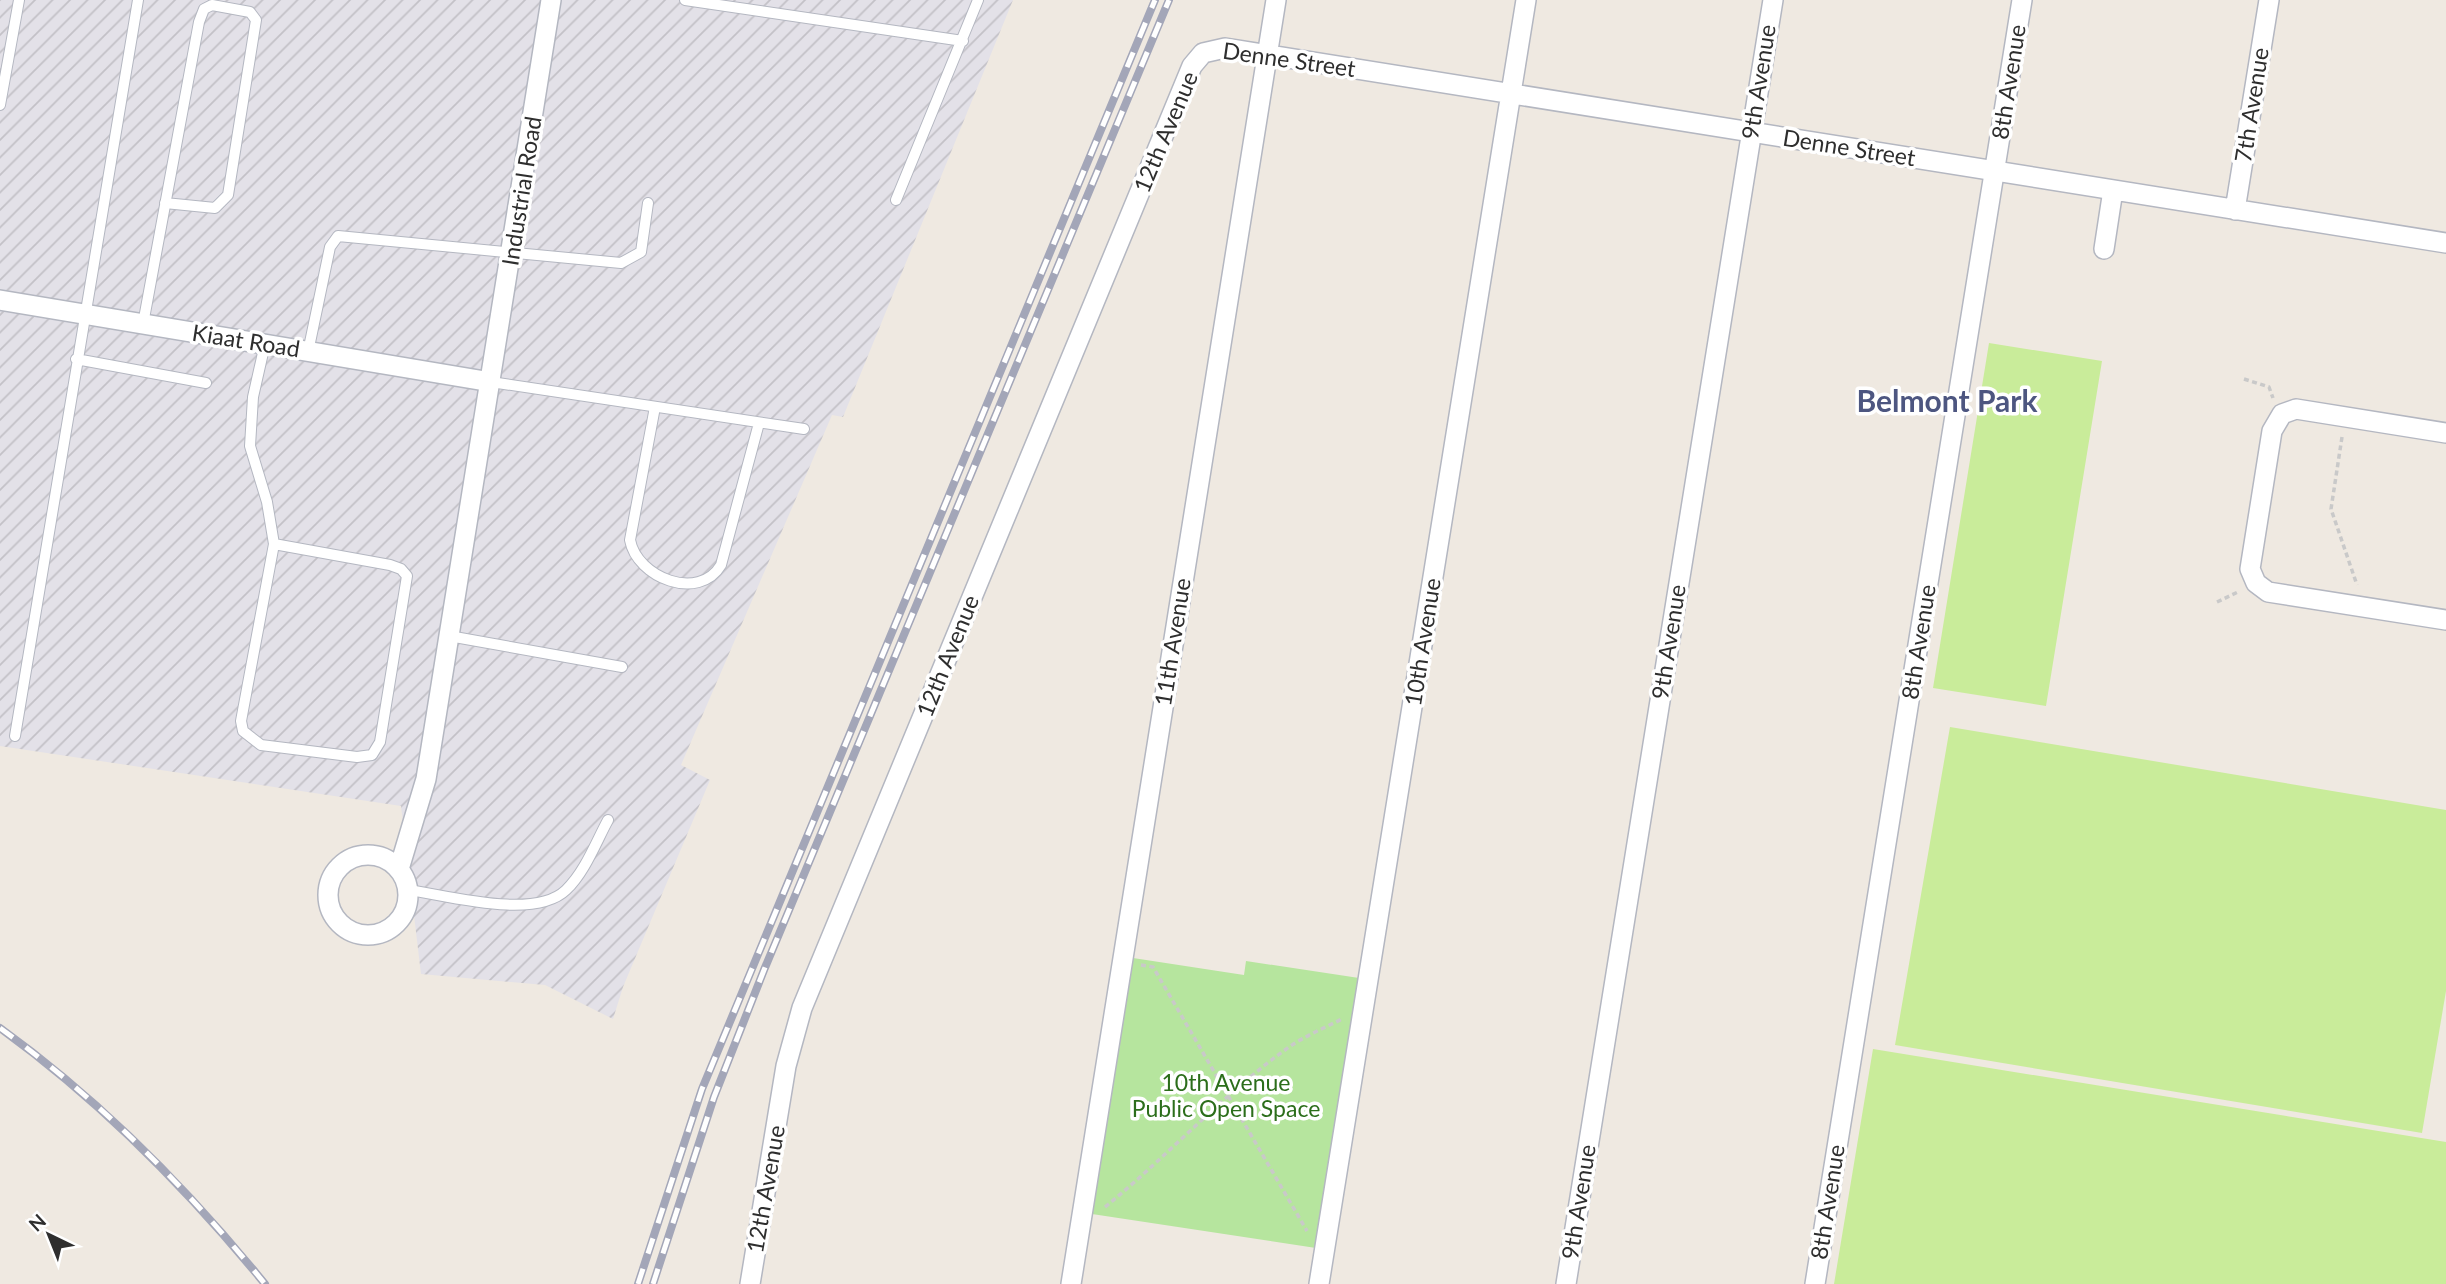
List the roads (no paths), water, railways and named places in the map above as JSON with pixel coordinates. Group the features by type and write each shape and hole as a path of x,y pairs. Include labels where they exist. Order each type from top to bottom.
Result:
{"street":[{"name":"Industrial Road","path":"399,869 426,779 551,0"},
{"name":"11th Avenue","path":"1071,1284 1276,0"},
{"name":"10th Avenue","path":"1319,1284 1526,0"},
{"name":"9th Avenue","path":"1566,1284 1773,0"},
{"name":"8th Avenue","path":"1815,1284 2022,0"},
{"name":"7th Avenue","path":"2235,209 2269,0"},
{"name":"Denne Street","path":"1210,50 1225,48 2446,243"},
{"name":"12th Avenue","path":"750,1284 790,1046 802,1008 1192,66 1210,50"},
{"path":"2104,249 2113,190"},
{"name":"Kiaat Road","path":"0,300 491,382"},
{"path":"2446,432 2296,409 2280,417 2275,423 2250,562 2252,577 2268,592 2446,620"},
{"path":"369,854 391,861 399,869 409,890 405,912 398,922 379,934 367,935 345,928 331,911 328,900 332,877 347,860 369,854"}],"lane":[{"path":"0,105 19,0"},
{"path":"15,736 138,0"},
{"path":"685,0 962,41"},
{"path":"896,201 978,0"},
{"path":"143,324 165,203 202,14 212,5 250,12 256,20 228,195 215,208 165,203"},
{"path":"308,352 330,247 338,236 628,261 635,258 643,247 648,203"},
{"path":"265,344 253,397 250,446 267,502 274,544 241,721 243,731 261,745 365,758 372,755 380,742 407,576 401,569 390,565 274,544"},
{"path":"76,359 206,383"},
{"path":"491,382 804,429"},
{"path":"655,407 630,540 632,551 651,573 682,582 705,582 714,576 721,565 759,423"},
{"path":"449,636 622,667"},
{"path":"409,890 501,903 538,904 553,900 577,876 608,820"}],"railway":[{"path":"638,1284 702,1089 1155,0"},
{"path":"653,1284 714,1097 764,970 1169,0"},
{"path":"0,1028 73,1085 141,1147 204,1213 265,1284"}],"district":[{"name":"Belmont Park","path":"1947,402"}],"park label":[{"name":"10th Avenue Public Open Space","path":"1226,1096"}]}
